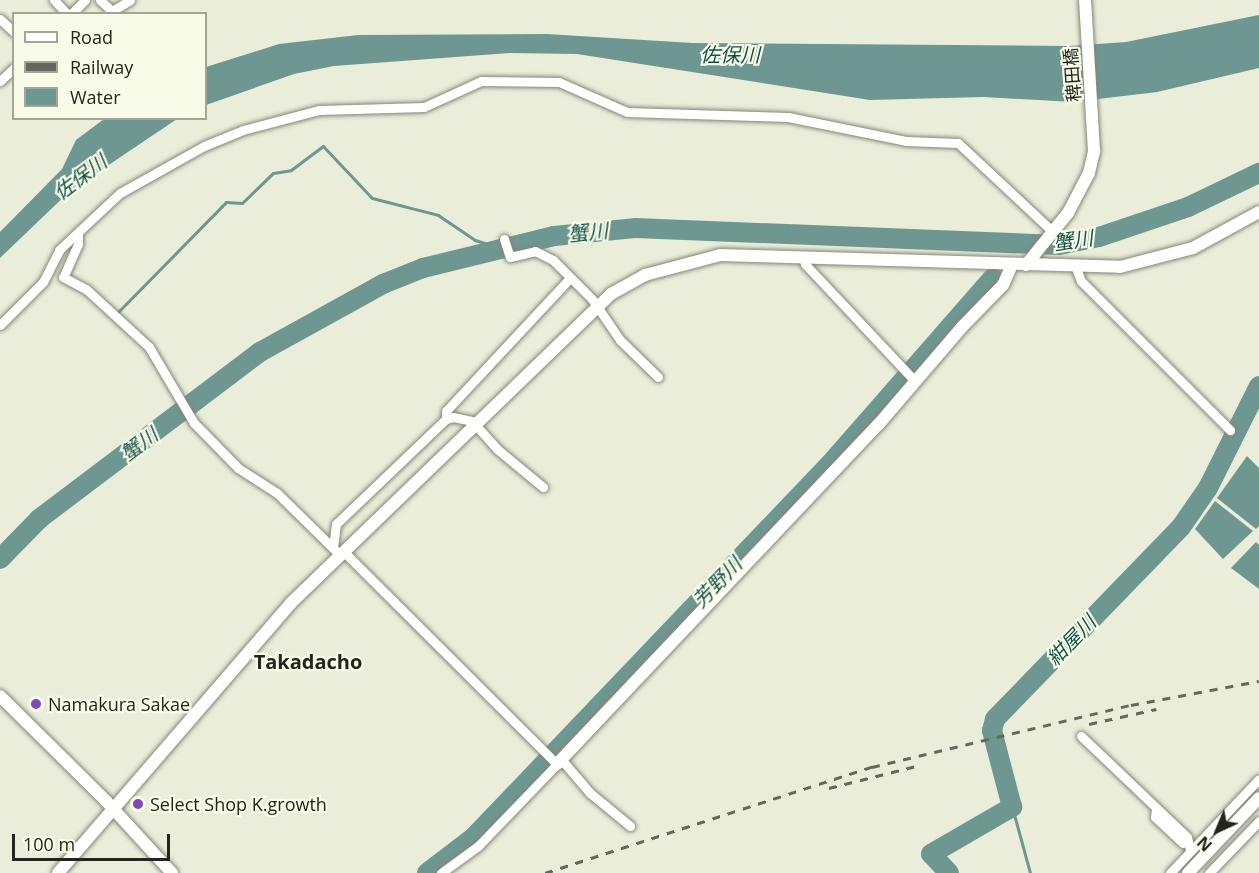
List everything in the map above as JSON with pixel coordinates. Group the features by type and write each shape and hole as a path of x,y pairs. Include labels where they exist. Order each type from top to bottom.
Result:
{"street":[{"path":"54,0 67,12"},
{"path":"71,12 85,0"},
{"path":"100,0 112,11 130,0"},
{"name":"稗田橋","path":"1026,265 1068,213 1089,173 1094,151 1085,4"},
{"path":"0,19 12,30"},
{"path":"0,81 12,70"},
{"path":"0,324 43,282 59,250 120,193 171,162 243,130 319,110 424,107 481,81 559,82 627,111 788,117 906,141 958,143 1051,232"},
{"path":"58,873 114,813 157,756 338,551 478,426 596,305 645,275 681,262 720,255 803,256 1076,268 1120,267 1168,257 1219,236 1259,212"},
{"path":"78,233 78,244 63,277 86,289 148,347 194,423 238,468 277,493 546,753 559,761 590,793 630,826"},
{"path":"504,238 510,257 543,252 596,305 620,340 658,377"},
{"path":"803,256 805,264 915,381"},
{"path":"441,873 478,846 819,489 1003,285 1012,265"},
{"path":"1076,268 1081,281 1230,430"},
{"path":"446,419 446,411 570,278"},
{"path":"338,551 336,524 446,419 465,417 478,426 497,449 543,487"},
{"path":"0,697 172,873"},
{"path":"1081,736 1187,837 1187,846"},
{"path":"1170,873 1187,846 1259,779"},
{"path":"1188,873 1259,798"},
{"path":"1215,871 1259,821"}],"water":[{"name":"佐保川","path":"1259,15 1259,68 1157,92 1073,102 984,97 870,100 577,54 510,53 334,66 294,74 207,105 207,67 279,44 358,35 547,34 692,43 1069,46 1126,42"},
{"name":"佐保川","path":"103,120 176,120 70,191 0,258 0,232 62,169 76,140"},
{"path":"1247,456 1259,468 1259,526 1256,529 1217,498"},
{"path":"1215,501 1253,531 1223,559 1195,529"},
{"path":"1256,542 1259,545 1259,589 1231,568"}],"waterway":[{"path":"118,312 226,202 242,203 273,173 291,170 323,146 372,198 438,215 475,240 496,247"},
{"name":"蟹川","path":"0,559 39,519 260,352 383,284 423,268 554,236 635,228 1059,245 1099,237 1188,207 1259,173"},
{"name":"芳野川","path":"427,873 474,837 830,464 993,278"},
{"name":"紺屋川","path":"949,873 931,854 1012,807 992,731 995,719 1181,527 1208,488 1259,386"},
{"path":"1012,807 1030,873"}],"railway":[{"path":"545,873 872,767 1131,705 1259,681"},
{"path":"1089,724 1156,709"},
{"path":"829,788 920,765"}],"place":[{"name":"Namakura Sakae","path":"36,704"},
{"name":"Select Shop K.growth","path":"138,804"}],"district":[{"name":"Takadacho","path":"308,661"}]}
